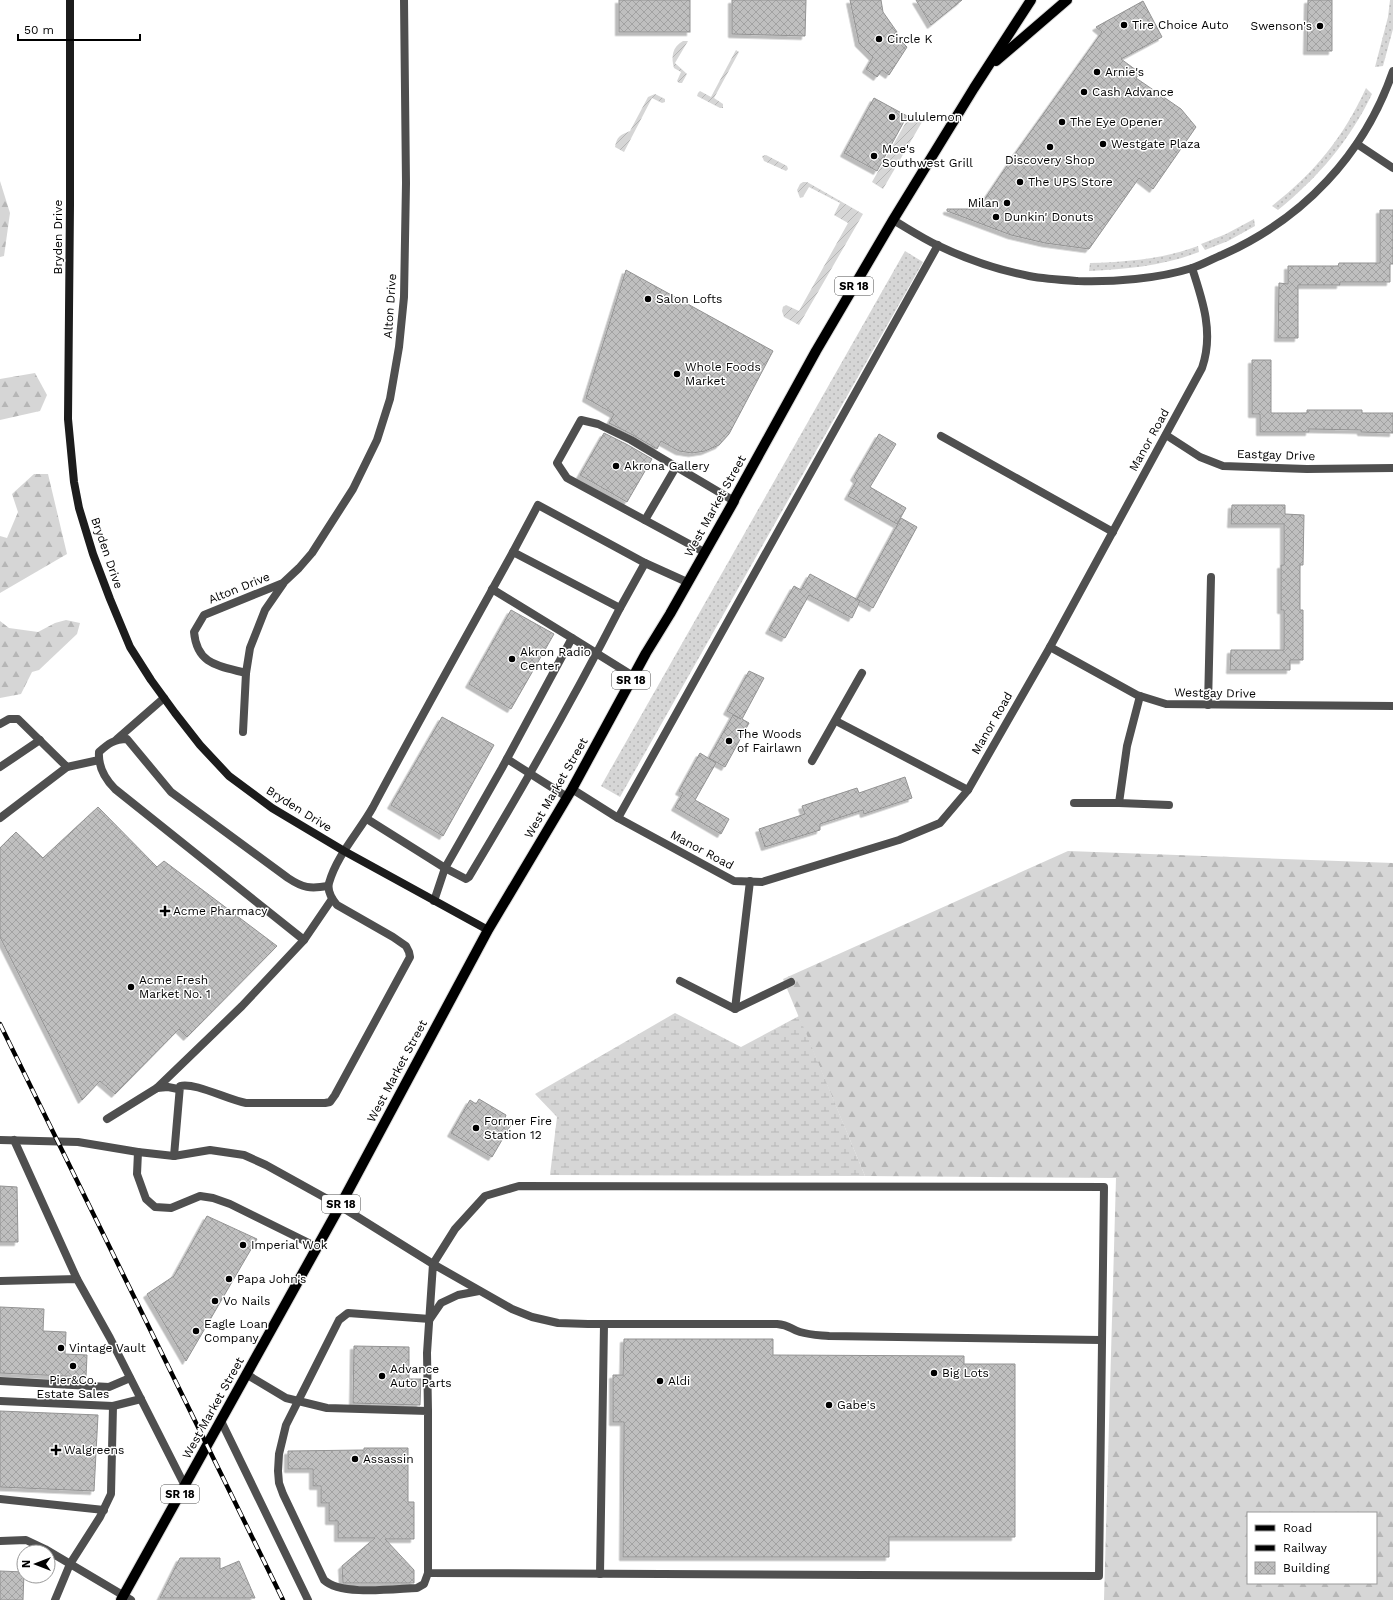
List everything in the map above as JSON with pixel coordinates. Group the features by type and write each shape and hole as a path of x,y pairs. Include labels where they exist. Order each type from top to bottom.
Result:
{"main road":[{"name":"West Market Street","path":"125,1599 246,1374 340,1206 488,930 570,793 633,676 734,501 816,352 893,220 1031,0"},
{"path":"986,70 1067,0"}],"street":[{"name":"Bryden Drive","path":"70,0 68,419 74,482 90,546 130,647 164,698 200,745 229,776 272,808 344,851 488,930"},
{"name":"Alton Drive","path":"283,583 204,615 194,632 198,648 202,656 213,665 246,673 250,648 265,610 283,583 312,553 353,489 377,440 390,399 398,347 404,273 406,183 404,0"},
{"path":"893,220 938,245 970,259 1008,271 1031,276 1061,280 1113,281 1146,277 1192,268 1242,246 1271,229 1310,199 1331,178 1357,144 1373,118 1393,71"},
{"path":"1357,144 1393,168"},
{"path":"618,818 938,245"},
{"name":"Manor Road","path":"507,759 531,774 618,818 734,881 762,882 899,840 940,823 968,790 1050,647 1202,368 1206,356 1207,325 1203,300 1192,268"},
{"path":"704,552 567,478 557,463 581,420 598,424 631,440 734,501"},
{"name":"Eastgay Drive","path":"1166,435 1200,457 1223,466 1307,469 1393,468"},
{"path":"941,436 1113,532"},
{"path":"645,520 676,467"},
{"path":"174,1156 178,1089 180,1086 193,1086 246,1103 325,1103 330,1102 335,1095 410,957 406,946 337,905 332,899 328,886 331,877 344,851 367,819 433,695 538,505 645,563 688,582"},
{"path":"513,552 620,608"},
{"path":"367,819 445,868 466,879 469,877 531,774 645,563"},
{"path":"1208,705 1211,577"},
{"path":"492,589 633,676"},
{"path":"434,900 445,868 507,759 572,638"},
{"name":"Westgay Drive","path":"1050,647 1140,696 1166,704 1393,706"},
{"path":"244,732 246,673"},
{"path":"812,761 862,673"},
{"path":"1119,803 1127,746 1140,696"},
{"path":"164,698 100,752 99,760 107,781 115,789 304,940"},
{"path":"0,724 9,719 18,719 67,767"},
{"path":"836,721 968,790"},
{"path":"117,739 127,739 172,792 299,886 309,888 328,886"},
{"path":"0,767 40,740"},
{"path":"0,818 67,767 99,760"},
{"path":"1074,803 1169,805"},
{"path":"735,1009 750,881"},
{"path":"107,1119 157,1088 242,1006 304,940 332,899"},
{"path":"680,981 735,1009"},
{"path":"735,1009 791,982"},
{"path":"157,1088 168,1087 178,1089"},
{"path":"0,1140 78,1142 138,1152 174,1156 210,1150 244,1155 266,1165 340,1206 433,1264 512,1309 532,1317 558,1322 604,1324 777,1324 787,1325 798,1331 810,1334 829,1336 1101,1340"},
{"path":"14,1140 77,1279 110,1338 185,1486"},
{"path":"138,1152 137,1174 146,1199 155,1207 171,1208 200,1196 213,1198 230,1204 316,1247"},
{"path":"428,1573 1099,1576 1104,1188 519,1186 485,1196 455,1229 433,1264 430,1319 428,1353 428,1573 424,1584 417,1588 345,1589 329,1585 324,1580 283,1494 278,1477 282,1439 286,1425 339,1320 348,1313 430,1319"},
{"path":"0,1281 77,1279"},
{"path":"430,1319 441,1303 458,1295 479,1291"},
{"path":"600,1574 604,1324"},
{"path":"246,1374 286,1398 327,1408 428,1411"},
{"path":"0,1381 109,1387 130,1378"},
{"path":"0,1401 113,1406 141,1399"},
{"path":"55,1600 70,1564 104,1510 111,1494 113,1406"},
{"path":"221,1421 308,1600"},
{"path":"0,1498 104,1510"},
{"path":"0,1541 26,1540 70,1564 125,1599"}],"green space":[{"path":"1390,0 1393,0 1393,29 1383,66 1375,67 1388,17"},
{"path":"688,41 675,63 687,74 682,83 679,83 677,81 681,72 674,68 673,53 679,43"},
{"path":"736,50 739,52 714,98 723,104 723,108 720,108 697,96 700,91 711,97"},
{"path":"1366,88 1372,94 1354,127 1332,157 1293,198 1278,210 1272,206 1315,167 1348,123"},
{"path":"655,94 665,99 665,102 662,103 652,98 624,152 615,147 620,136 630,131 648,97"},
{"path":"910,115 922,122 883,189 872,182"},
{"path":"766,155 787,166 788,169 786,171 764,161 762,156"},
{"path":"0,181 10,213 4,256 0,257"},
{"path":"803,182 807,182 863,214 799,325 784,317 782,311 783,307 786,305 799,311 848,223 834,215 840,203 809,187 803,197 800,198 797,190"},
{"path":"1254,219 1255,226 1228,241 1205,250 1201,244 1226,234"},
{"path":"1198,246 1199,252 1172,261 1131,268 1089,271 1090,263 1118,262 1158,257"},
{"path":"905,251 923,262 620,797 601,786"},
{"path":"35,373 47,395 40,411 0,420 0,379"},
{"path":"34,474 48,474 67,554 0,593 0,536 7,538 18,512 12,494"},
{"path":"66,620 80,623 77,634 39,670 32,672 21,694 0,698 0,621 9,628 38,632 55,623"},
{"path":"1068,851 1393,863 1393,1600 1104,1600 1116,1178 865,1176 783,979"},
{"path":"675,1013 741,1047 799,1016 865,1176 550,1175 557,1117 535,1094"}],"building":[{"path":"619,0 690,0 690,32 619,32"},
{"path":"732,0 806,0 805,36 732,34"},
{"name":"Circle K","path":"850,0 881,0 883,12 897,32 895,35 907,47 889,75 882,70 877,77 866,69 873,57 859,43"},
{"name":"Circle K","path":"916,0 962,0 931,25"},
{"name":"Swenson's","path":"1308,0 1332,0 1332,51 1307,51"},
{"name":"Westgate Plaza","path":"1143,1 1162,37 1121,59 1140,73 1136,78 1181,109 1196,127 1153,189 1139,178 1089,249 1045,243 1011,235 947,211 947,209 978,209 1017,151 1102,32 1096,27"},
{"path":"874,98 907,116 877,171 844,153"},
{"path":"1380,210 1393,210 1393,264 1390,264 1390,282 1340,282 1340,285 1298,285 1298,338 1278,338 1279,283 1288,284 1288,266 1338,266 1339,263 1380,263"},
{"name":"Whole Foods Market","path":"626,270 773,351 729,434 719,445 705,451 692,453 679,451 661,441 657,449 609,423 614,414 586,398"},
{"path":"1252,360 1271,360 1271,413 1307,413 1307,410 1362,410 1362,413 1393,413 1393,433 1361,432 1361,430 1309,429 1309,432 1260,432 1260,414 1252,414"},
{"name":"Akrona Gallery","path":"604,433 652,459 627,502 580,475"},
{"path":"879,434 896,444 870,487 906,508 897,524 848,496 857,480 854,477"},
{"path":"1232,505 1285,505 1285,514 1304,515 1303,565 1300,565 1300,610 1303,610 1303,660 1290,660 1290,670 1230,670 1231,650 1284,650 1284,610 1281,610 1281,565 1284,565 1284,524 1231,524"},
{"path":"901,518 917,527 873,608 857,599"},
{"path":"810,574 860,601 852,618 809,595 785,638 769,630 794,586 801,590"},
{"name":"Akron Radio Center","path":"511,610 554,634 511,709 469,684"},
{"path":"749,671 764,678 742,719 749,723 725,767 709,758 733,715 741,719 727,711"},
{"path":"442,717 494,745 443,836 391,805"},
{"path":"700,753 716,763 695,800 729,819 721,834 675,807 683,793 679,791"},
{"path":"905,777 912,798 864,814 863,810 820,824 820,830 765,847 759,829 805,814 802,806 857,788 859,793"},
{"name":"Acme Fresh Market No. 1","path":"98,807 157,867 164,861 277,946 187,1037 179,1029 115,1094 100,1081 82,1100 0,937 0,848 16,832 43,858"},
{"path":"479,1099 506,1115 505,1118 512,1123 492,1157 451,1133 470,1100 476,1104"},
{"path":"0,1186 17,1187 18,1242 0,1242"},
{"path":"207,1216 257,1239 186,1361 147,1294 174,1276"},
{"path":"0,1307 44,1309 43,1331 66,1332 65,1354 87,1355 86,1377 0,1373"},
{"path":"624,1339 773,1339 773,1355 964,1356 964,1364 1015,1364 1015,1537 889,1537 889,1557 623,1557 624,1422 613,1422 613,1375 623,1375"},
{"path":"354,1346 409,1347 409,1379 421,1379 420,1405 353,1403"},
{"path":"0,1411 98,1415 94,1491 0,1487"},
{"path":"364,1448 408,1448 408,1502 414,1502 414,1539 385,1539 414,1570 414,1583 343,1583 342,1566 375,1538 338,1538 338,1521 329,1521 329,1503 321,1503 321,1486 313,1486 313,1469 288,1469 288,1451 364,1450"},
{"path":"180,1558 220,1558 220,1569 239,1561 255,1598 160,1598"},
{"path":"0,1571 16,1572 16,1584 24,1584 23,1600 0,1600"}],"railway":[{"path":"0,1024 283,1600"}],"place":[{"name":"Tire Choice Auto","path":"1124,25"},
{"name":"Swenson's","path":"1320,26"},
{"name":"Circle K","path":"879,39"},
{"name":"Arnie's","path":"1097,72"},
{"name":"Cash Advance","path":"1084,92"},
{"name":"Lululemon","path":"892,117"},
{"name":"The Eye Opener","path":"1062,122"},
{"name":"Westgate Plaza","path":"1103,144"},
{"name":"Discovery Shop","path":"1050,147"},
{"name":"Moe's Southwest Grill","path":"874,156"},
{"name":"The UPS Store","path":"1020,182"},
{"name":"Milan","path":"1007,203"},
{"name":"Dunkin' Donuts","path":"996,217"},
{"name":"Salon Lofts","path":"648,299"},
{"name":"Whole Foods Market","path":"677,374"},
{"name":"Akrona Gallery","path":"616,466"},
{"name":"Akron Radio Center","path":"512,659"},
{"name":"The Woods of Fairlawn","path":"729,741"},
{"name":"Acme Pharmacy","path":"165,911"},
{"name":"Acme Fresh Market No. 1","path":"131,987"},
{"name":"Former Fire Station 12","path":"476,1128"},
{"name":"Imperial Wok","path":"243,1245"},
{"name":"Papa John's","path":"229,1279"},
{"name":"Vo Nails","path":"215,1301"},
{"name":"Eagle Loan Company","path":"196,1331"},
{"name":"Vintage Vault","path":"61,1348"},
{"name":"Pier&Co. Estate Sales","path":"73,1366"},
{"name":"Big Lots","path":"934,1373"},
{"name":"Advance Auto Parts","path":"382,1376"},
{"name":"Aldi","path":"660,1381"},
{"name":"Gabe's","path":"829,1405"},
{"name":"Walgreens","path":"56,1450"},
{"name":"Assassin","path":"355,1459"}]}
